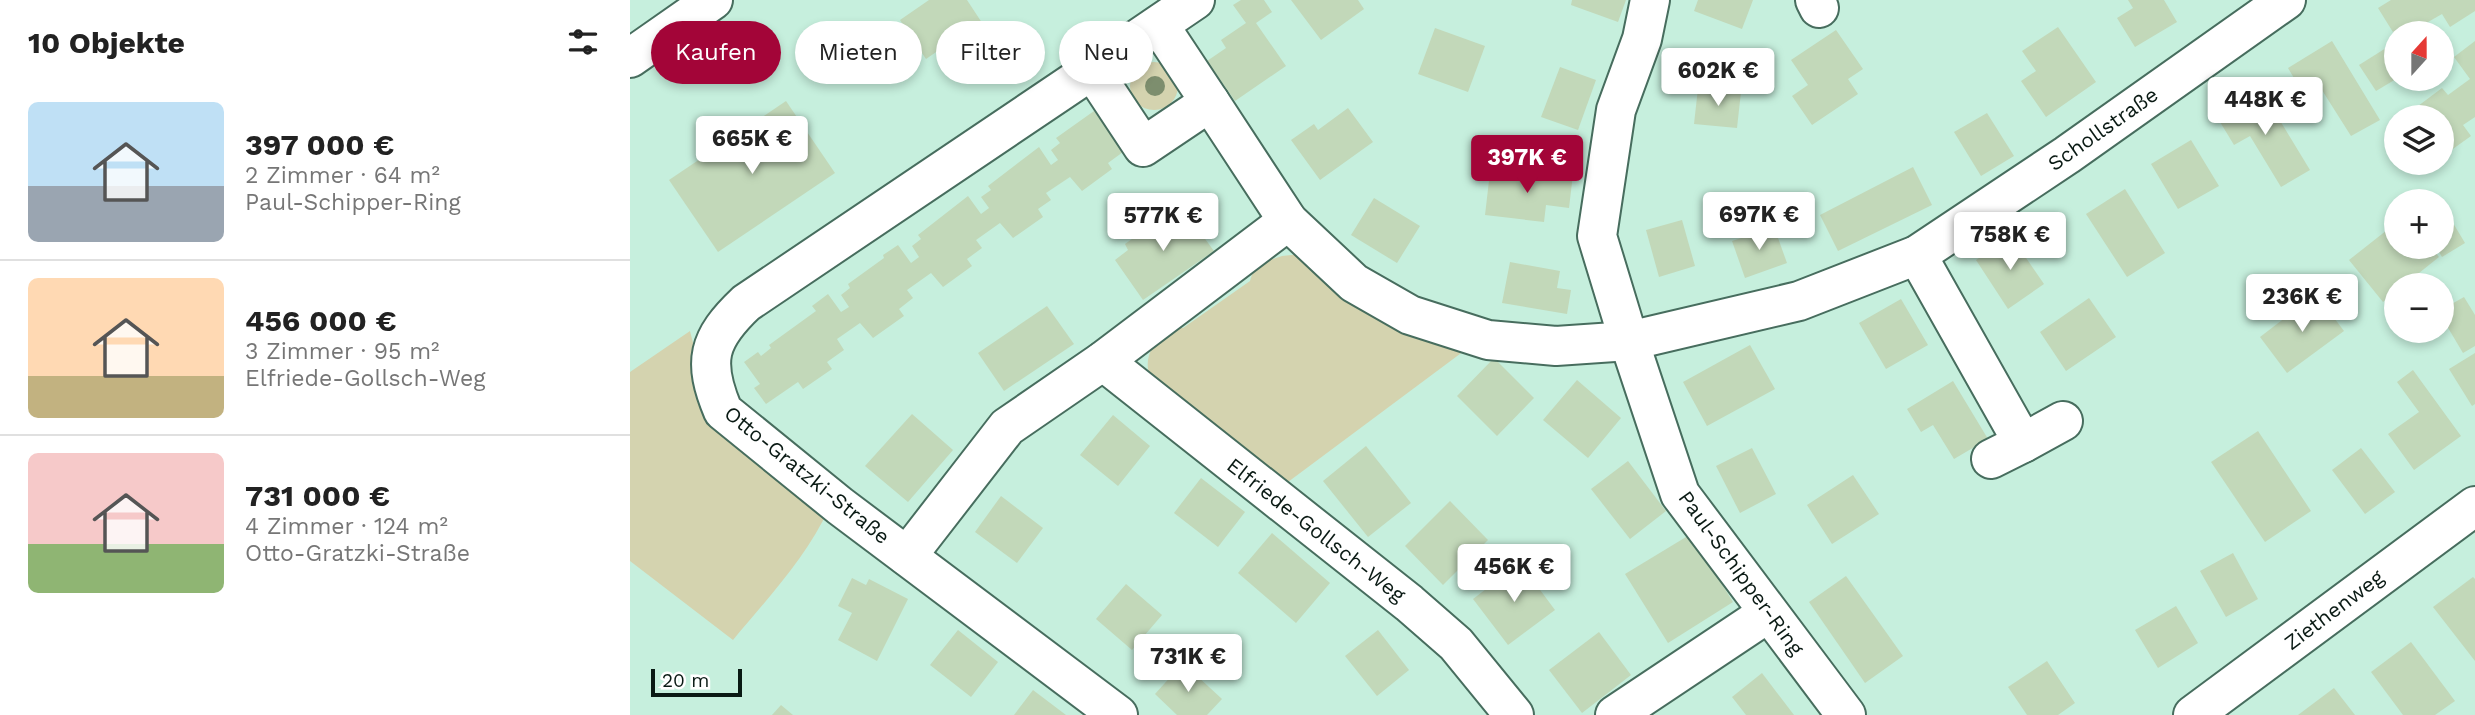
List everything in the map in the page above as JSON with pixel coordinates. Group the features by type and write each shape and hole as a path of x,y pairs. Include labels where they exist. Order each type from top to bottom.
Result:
{"street":[{"path":"630,58 713,0"},
{"path":"1153,29 1195,0"},
{"name":"Paul-Schipper-Ring","path":"1650,0 1642,39 1616,110 1597,236 1680,494 1846,715"},
{"name":"Schollstraße","path":"1629,341 1799,301 1917,255 2067,155 2286,0"},
{"path":"1159,25 1288,221 1354,283 1410,315 1488,340 1556,346 1629,341"},
{"name":"Otto-Gratzki-Straße","path":"1070,84 746,303 726,322 714,341 712,379 723,411 840,506 1118,715"},
{"path":"1102,84 1143,147 1210,102"},
{"path":"907,556 1007,427 1103,361 1288,221"},
{"path":"1917,255 2007,451 2063,421"},
{"name":"Elfriede-Gollsch-Weg","path":"1103,361 1409,603 1456,644 1514,715"},
{"name":"Ziethenweg","path":"2193,715 2475,506"},
{"path":"1615,715 1768,613"}],"green space":[{"path":"1153,62 1163,63 1177,77 1177,95 1163,109 1145,109 1131,95 1130,84 1153,84"},
{"path":"1301,254 1476,342 1288,482 1276,474 1244,462 1243,447 1178,396 1163,398 1151,378 1148,361 1154,345 1168,327 1183,328 1250,281 1255,265 1282,256"},
{"path":"690,331 711,414 829,508 810,544 733,640 630,561 630,372"}],"building":[{"path":"929,0 967,0 981,21 936,21 936,52 926,59 922,53 922,21 900,20"},
{"path":"1241,0 1264,0 1272,12 1256,23 1286,66 1235,101 1207,61 1226,48 1221,40 1246,23 1233,5"},
{"path":"1291,0 1358,0 1364,9 1321,40"},
{"path":"1572,0 1626,0 1618,22 1571,5"},
{"path":"1698,0 1753,0 1742,29 1694,11"},
{"path":"2128,0 2164,0 2177,22 2135,47 2117,18 2133,8"},
{"path":"2391,0 2475,0 2475,11 2454,24 2454,21 2446,21 2442,14 2430,21 2386,21 2378,8"},
{"path":"2058,27 2096,82 2046,117 2021,81 2036,71 2022,51"},
{"path":"1435,28 1485,46 1468,92 1418,74"},
{"path":"1836,30 1863,69 1848,79 1858,94 1812,125 1792,96 1808,85 1791,60"},
{"path":"2332,41 2380,120 2351,136 2320,87 2304,95 2288,68"},
{"path":"2475,41 2475,117 2463,125 2471,136 2454,148 2454,105 2419,105 2438,91 2445,91 2448,95 2470,79 2454,57"},
{"path":"2384,49 2384,86 2376,91 2359,65"},
{"path":"1560,67 1596,80 1578,130 1541,117"},
{"path":"1698,88 1741,92 1737,128 1694,124"},
{"path":"2262,91 2310,170 2281,187 2250,136 2234,145 2217,117"},
{"path":"786,101 835,173 718,252 669,180"},
{"path":"1348,108 1373,142 1320,180 1291,140 1314,124 1318,130"},
{"path":"1094,111 1123,152 1108,163 1112,169 1082,191 1070,177 1046,193 1051,200 1038,209 1043,217 1013,238 1000,223 976,240 982,248 967,259 972,266 943,287 931,273 907,290 913,298 899,309 904,316 873,338 860,323 837,339 844,350 827,362 832,369 803,389 798,382 766,404 754,388 760,384 744,362 758,352 761,356 771,348 769,345 816,311 812,306 828,294 841,312 849,307 841,295 850,288 848,284 898,245 911,263 919,257 912,246 921,239 918,235 968,196 981,214 989,208 981,197 991,190 988,186 1039,147 1051,165 1058,160 1051,150 1060,143 1056,138"},
{"path":"1987,113 2014,156 1981,176 1954,132"},
{"path":"2191,140 2219,186 2178,209 2151,164"},
{"path":"1913,167 1932,205 1838,251 1820,215"},
{"path":"1547,170 1573,174 1569,208 1546,205 1544,222 1485,215 1490,172 1546,179"},
{"path":"2125,189 2165,253 2127,277 2086,214"},
{"path":"1374,198 1420,226 1397,263 1351,235"},
{"path":"1183,209 1214,251 1143,300 1115,260 1128,250 1125,244 1169,212 1172,217"},
{"path":"1682,220 1695,266 1659,277 1646,230"},
{"path":"2454,225 2465,243 2454,250"},
{"path":"1774,227 1787,263 1745,278 1732,241"},
{"path":"2384,232 2384,259 2436,259 2419,273 2384,273 2383,302 2349,260"},
{"path":"2011,236 2044,284 2008,309 1976,260"},
{"path":"1510,262 1560,271 1557,288 1571,290 1567,314 1502,303"},
{"path":"2316,294 2344,331 2287,373 2260,337"},
{"path":"2464,297 2475,315 2475,346 2463,353 2454,338 2454,303"},
{"path":"2089,298 2116,337 2066,371 2040,332"},
{"path":"1901,299 1928,345 1886,369 1859,323"},
{"path":"1047,306 1074,344 1004,391 978,353"},
{"path":"1750,345 1775,389 1707,426 1683,382"},
{"path":"2475,353 2475,404 2472,406 2449,369"},
{"path":"1494,358 1534,398 1497,436 1457,396"},
{"path":"2413,370 2461,436 2414,470 2388,434 2419,412 2397,382"},
{"path":"1577,380 1621,418 1588,458 1543,420"},
{"path":"1953,381 1988,439 1954,459 1933,425 1921,432 1907,409"},
{"path":"912,414 953,450 908,502 865,466"},
{"path":"1113,415 1150,446 1118,486 1080,455"},
{"path":"2258,431 2311,511 2265,542 2211,462"},
{"path":"1366,446 1411,503 1368,537 1323,481"},
{"path":"1752,448 1776,494 1740,513 1716,466"},
{"path":"2361,448 2395,492 2365,514 2332,470"},
{"path":"1628,461 1666,511 1630,539 1591,489"},
{"path":"1853,475 1879,514 1832,544 1807,505"},
{"path":"1201,478 1245,512 1218,547 1174,513"},
{"path":"1001,496 1043,528 1017,563 975,532"},
{"path":"1450,501 1488,540 1443,585 1405,546"},
{"path":"1272,533 1330,583 1296,623 1238,573"},
{"path":"1691,534 1733,602 1668,643 1625,574"},
{"path":"2233,553 2258,599 2226,617 2200,571"},
{"path":"1520,563 1555,610 1508,645 1473,599"},
{"path":"1846,576 1903,656 1865,683 1809,602"},
{"path":"2473,577 2475,579 2475,661 2433,607"},
{"path":"852,578 866,585 869,579 908,599 877,661 838,640 852,613 838,606"},
{"path":"1126,584 1162,615 1132,650 1096,619"},
{"path":"2176,606 2198,643 2158,668 2135,630"},
{"path":"958,630 998,662 971,697 930,665"},
{"path":"1378,630 1409,670 1377,696 1345,656"},
{"path":"1599,632 1631,675 1582,713 1549,670"},
{"path":"2411,642 2455,701 2435,715 2403,715 2371,672"},
{"path":"2047,661 2075,703 2058,715 2027,715 2008,687"},
{"path":"1183,663 1222,699 1207,715 1177,715 1155,694"},
{"path":"1762,673 1794,715 1746,715 1732,697"},
{"path":"2334,688 2355,715 2298,715"},
{"path":"1033,690 1066,715 1014,715"},
{"path":"781,705 793,715 772,715"}]}
